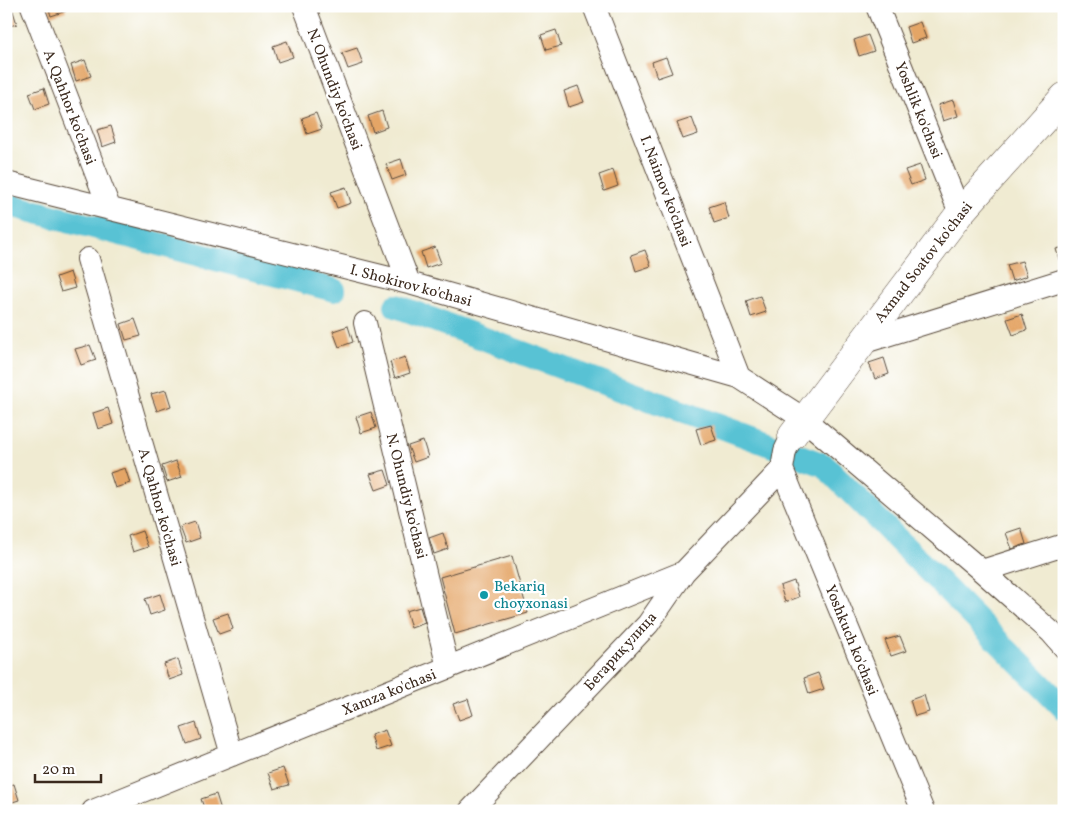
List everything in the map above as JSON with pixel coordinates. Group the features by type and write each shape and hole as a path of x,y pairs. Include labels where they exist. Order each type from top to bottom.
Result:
{"street":[{"name":"A. Qahhor ko'chasi","path":"32,6 109,207"},
{"name":"N. Ohundiy ko'chasi","path":"304,6 409,284"},
{"name":"I. Naimov ko'chasi","path":"594,6 739,377"},
{"name":"Yoshlik ko'chasi","path":"878,6 960,213"},
{"name":"Axmad Soatov ko'chasi","path":"791,443 861,342 960,213 1064,97"},
{"name":"I. Shokirov ko'chasi","path":"6,183 109,207 409,284 739,377 791,443 982,571 1064,647"},
{"name":"A. Qahhor ko'chasi","path":"88,259 232,756"},
{"path":"861,342 1064,280"},
{"name":"N. Ohundiy ko'chasi","path":"365,323 448,668"},
{"name":"Бегариқ улица","path":"470,811 648,624 684,572 791,443"},
{"name":"Yoshkuch ko'chasi","path":"791,443 923,811"},
{"path":"982,571 1064,545"},
{"name":"Xamza ko'chasi","path":"93,811 684,572"}],"building":[{"path":"48,6 64,6 66,11 51,16"},
{"path":"12,8 17,24 6,27 6,10"},
{"path":"920,22 926,38 911,43 906,27"},
{"path":"556,30 561,46 546,50 541,35"},
{"path":"868,35 874,51 859,56 854,40"},
{"path":"287,41 293,57 278,62 273,46"},
{"path":"357,48 363,64 348,69 342,53"},
{"path":"666,57 672,73 657,78 652,62"},
{"path":"85,60 91,76 76,81 71,65"},
{"path":"578,86 584,102 569,107 564,91"},
{"path":"44,88 49,104 35,109 29,93"},
{"path":"953,100 958,116 943,121 938,105"},
{"path":"382,111 387,127 373,132 368,116"},
{"path":"316,113 322,129 307,134 302,118"},
{"path":"692,118 698,134 683,139 677,123"},
{"path":"111,126 116,142 102,147 97,130"},
{"path":"401,159 406,175 392,180 386,164"},
{"path":"920,165 925,180 911,185 905,170"},
{"path":"613,170 618,186 604,191 599,175"},
{"path":"346,187 351,203 337,208 331,192"},
{"path":"724,202 729,218 714,223 709,207"},
{"path":"435,247 441,263 426,268 421,252"},
{"path":"1064,247 1064,265 1061,266 1056,249"},
{"path":"645,250 651,266 636,271 631,255"},
{"path":"1022,261 1027,276 1012,281 1007,265"},
{"path":"70,272 75,288 61,292 56,277"},
{"path":"760,296 766,312 751,317 746,301"},
{"path":"1022,314 1027,330 1013,335 1007,319"},
{"path":"135,319 141,336 126,340 121,324"},
{"path":"348,326 353,342 339,347 333,331"},
{"path":"90,345 96,360 81,365 75,349"},
{"path":"405,357 410,373 395,378 390,362"},
{"path":"884,358 889,374 875,379 869,363"},
{"path":"166,390 171,406 157,411 151,394"},
{"path":"108,408 113,424 98,429 93,413"},
{"path":"371,412 376,428 361,433 356,417"},
{"path":"711,425 716,440 701,445 696,429"},
{"path":"423,441 428,457 414,462 408,446"},
{"path":"176,461 182,477 167,482 162,466"},
{"path":"125,468 130,483 115,488 110,473"},
{"path":"385,470 390,485 376,490 370,474"},
{"path":"195,522 200,538 186,543 180,527"},
{"path":"1021,528 1026,544 1012,549 1006,533"},
{"path":"142,531 148,547 133,552 128,536"},
{"path":"443,533 448,549 434,554 429,538"},
{"name":"Bekariq choyxonasi","path":"512,556 528,613 455,634 440,577"},
{"path":"794,581 799,597 785,602 780,586"},
{"path":"160,594 165,610 150,615 145,599"},
{"path":"420,607 425,623 411,628 406,611"},
{"path":"228,613 233,629 219,634 213,618"},
{"path":"900,636 906,651 891,656 885,640"},
{"path":"178,659 183,675 169,680 164,664"},
{"path":"818,673 824,689 809,694 804,678"},
{"path":"924,695 929,712 915,716 910,700"},
{"path":"468,699 473,715 459,720 453,704"},
{"path":"196,723 201,739 187,744 181,728"},
{"path":"385,730 391,746 376,751 371,735"},
{"path":"283,768 289,785 274,789 268,773"},
{"path":"14,784 19,800 6,804 6,786"},
{"path":"216,794 221,810 205,811 201,799"}],"waterway":[{"path":"6,204 334,290"},
{"path":"396,306 824,465 1064,708"}],"place":[{"name":"Bekariq choyxonasi","path":"484,595"}]}
